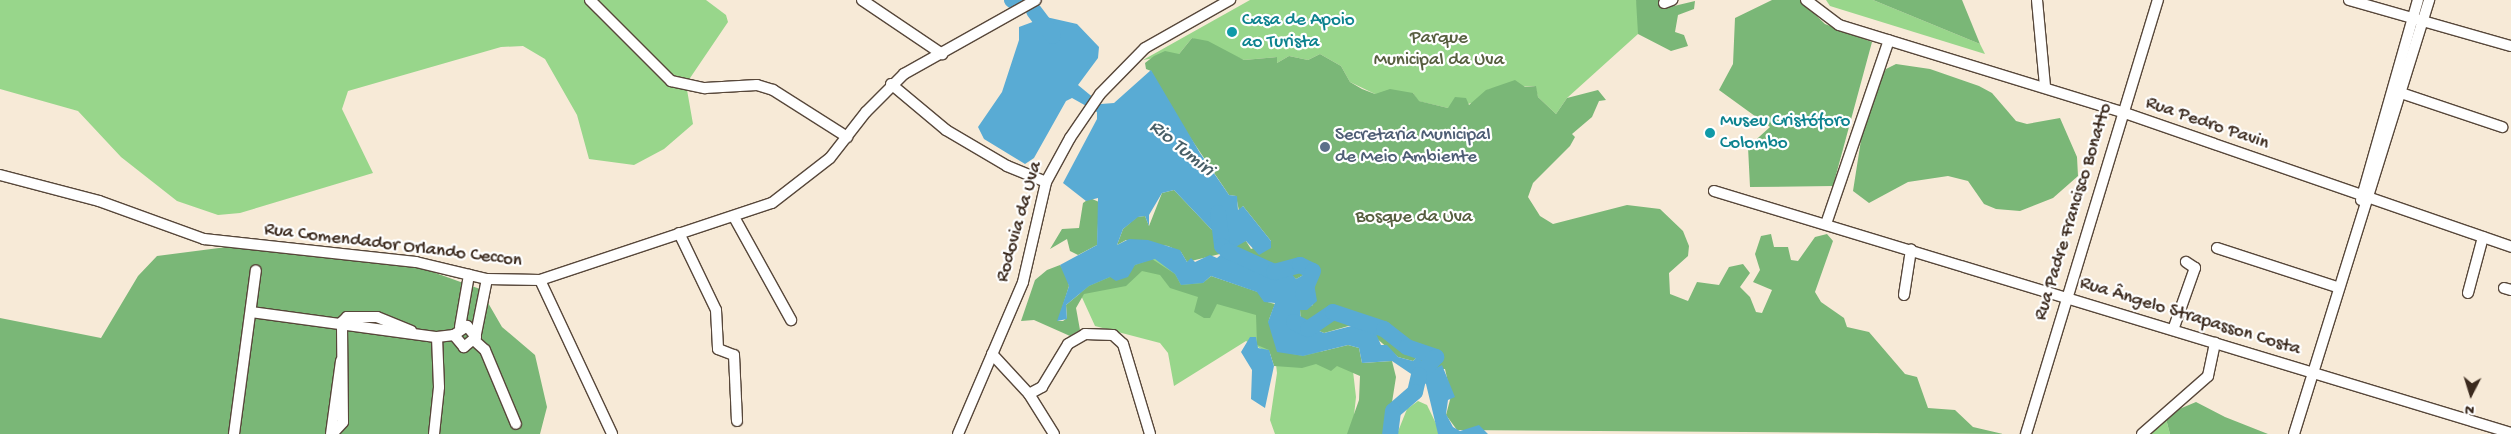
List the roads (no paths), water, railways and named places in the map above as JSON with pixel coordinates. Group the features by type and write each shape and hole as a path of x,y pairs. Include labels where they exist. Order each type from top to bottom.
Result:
{"street":[{"path":"590,0 671,81 705,88 756,84 773,90 847,137"},
{"path":"862,0 942,54"},
{"name":"Rua Comendador Orlando Ceccon","path":"0,175 99,201 204,238 416,262 487,279 540,280 772,203 809,179 891,84 1036,0"},
{"name":"Rodovia da Uva","path":"958,434 1030,260 1046,182 1086,113 1100,94 1144,48 1228,0"},
{"name":"Rua Pedro Pavin","path":"1806,0 1839,26 2045,87 2122,112 2511,247"},
{"path":"2037,0 2045,87"},
{"name":"Rua Padre Francisco Bonatto","path":"2026,434 2066,296 2158,0"},
{"path":"2349,0 2511,46"},
{"path":"2365,195 2401,93 2418,19 2418,0"},
{"path":"2294,434 2418,19 2429,0"},
{"path":"1826,224 1889,40"},
{"path":"891,84 946,130 1007,166 1046,182"},
{"path":"2401,93 2502,127"},
{"name":"Rua Ângelo Strapasson Costa","path":"1714,191 2066,296 2511,433"},
{"path":"734,217 791,320"},
{"path":"679,233 716,310 718,349 734,356 737,421"},
{"path":"2468,293 2483,237"},
{"path":"2217,248 2338,287"},
{"path":"1904,295 1911,250"},
{"path":"2174,330 2195,268 2186,262"},
{"path":"234,434 256,270"},
{"path":"469,275 457,331 461,346 476,338"},
{"path":"476,338 487,279"},
{"path":"540,280 612,434"},
{"path":"465,298 484,300"},
{"path":"251,312 342,322"},
{"path":"331,434 341,360 342,322 347,317 376,317 411,331 437,338 470,326 485,350 516,424"},
{"path":"1029,394 1042,387 1068,344 1085,334 1113,335 1123,344 1150,434"},
{"path":"434,434 439,387 437,338"},
{"path":"2142,434 2208,376 2215,343"},
{"path":"992,354 1029,394 1054,434"}],"water":[{"path":"1046,17 1077,24 1099,47 1098,58 1078,85 1101,104 1114,103 1151,70 1200,153 1229,195 1237,196 1238,210 1243,206 1271,241 1271,248 1259,255 1246,241 1232,249 1226,247 1226,237 1211,229 1174,190 1162,193 1149,215 1149,226 1145,216 1138,217 1123,229 1117,245 1129,239 1148,240 1180,250 1187,262 1191,258 1195,262 1210,255 1217,258 1225,251 1266,275 1286,267 1296,279 1307,273 1313,277 1317,301 1307,310 1300,310 1301,323 1324,333 1363,323 1369,329 1373,327 1381,345 1387,345 1398,357 1413,361 1418,356 1430,371 1442,365 1455,397 1448,400 1446,414 1453,427 1460,431 1479,425 1488,434 1438,434 1426,384 1392,361 1362,363 1359,348 1348,345 1303,356 1277,352 1268,322 1275,303 1264,302 1257,292 1211,276 1203,283 1181,285 1175,274 1155,259 1135,265 1128,277 1116,281 1110,277 1089,286 1066,305 1067,319 1057,321 1069,286 1060,265 1097,245 1098,198 1086,201 1063,183 1097,119 1097,112 1072,98 1066,101 1034,158 1025,164 984,139 978,127 1002,92 1019,40 1019,27"},
{"path":"1250,337 1256,337 1258,348 1269,350 1274,366 1265,408 1251,399 1252,370 1241,352"}],"waterway":[{"name":"Rio Tumiri","path":"1012,0 1016,2"},
{"name":"Rio Tumiri","path":"1034,11 1053,36"},
{"name":"Rio Tumiri","path":"1218,213 1222,246 1228,251 1274,272 1300,265 1313,271 1303,294"},
{"name":"Rio Tumiri","path":"1294,322 1308,329 1333,312 1384,329 1407,347 1436,357 1419,375 1415,392 1393,411 1390,434"}],"place":[{"name":"Casa de Apoio ao Turista","path":"1232,32"},
{"name":"Museu Cristóforo Colombo","path":"1710,133"},
{"name":"Secretaria Municipal de Meio Ambiente","path":"1325,147"}],"park label":[{"name":"Parque Municipal da Uva","path":"1439,50"},
{"name":"Bosque da Uva","path":"1414,218"}]}
